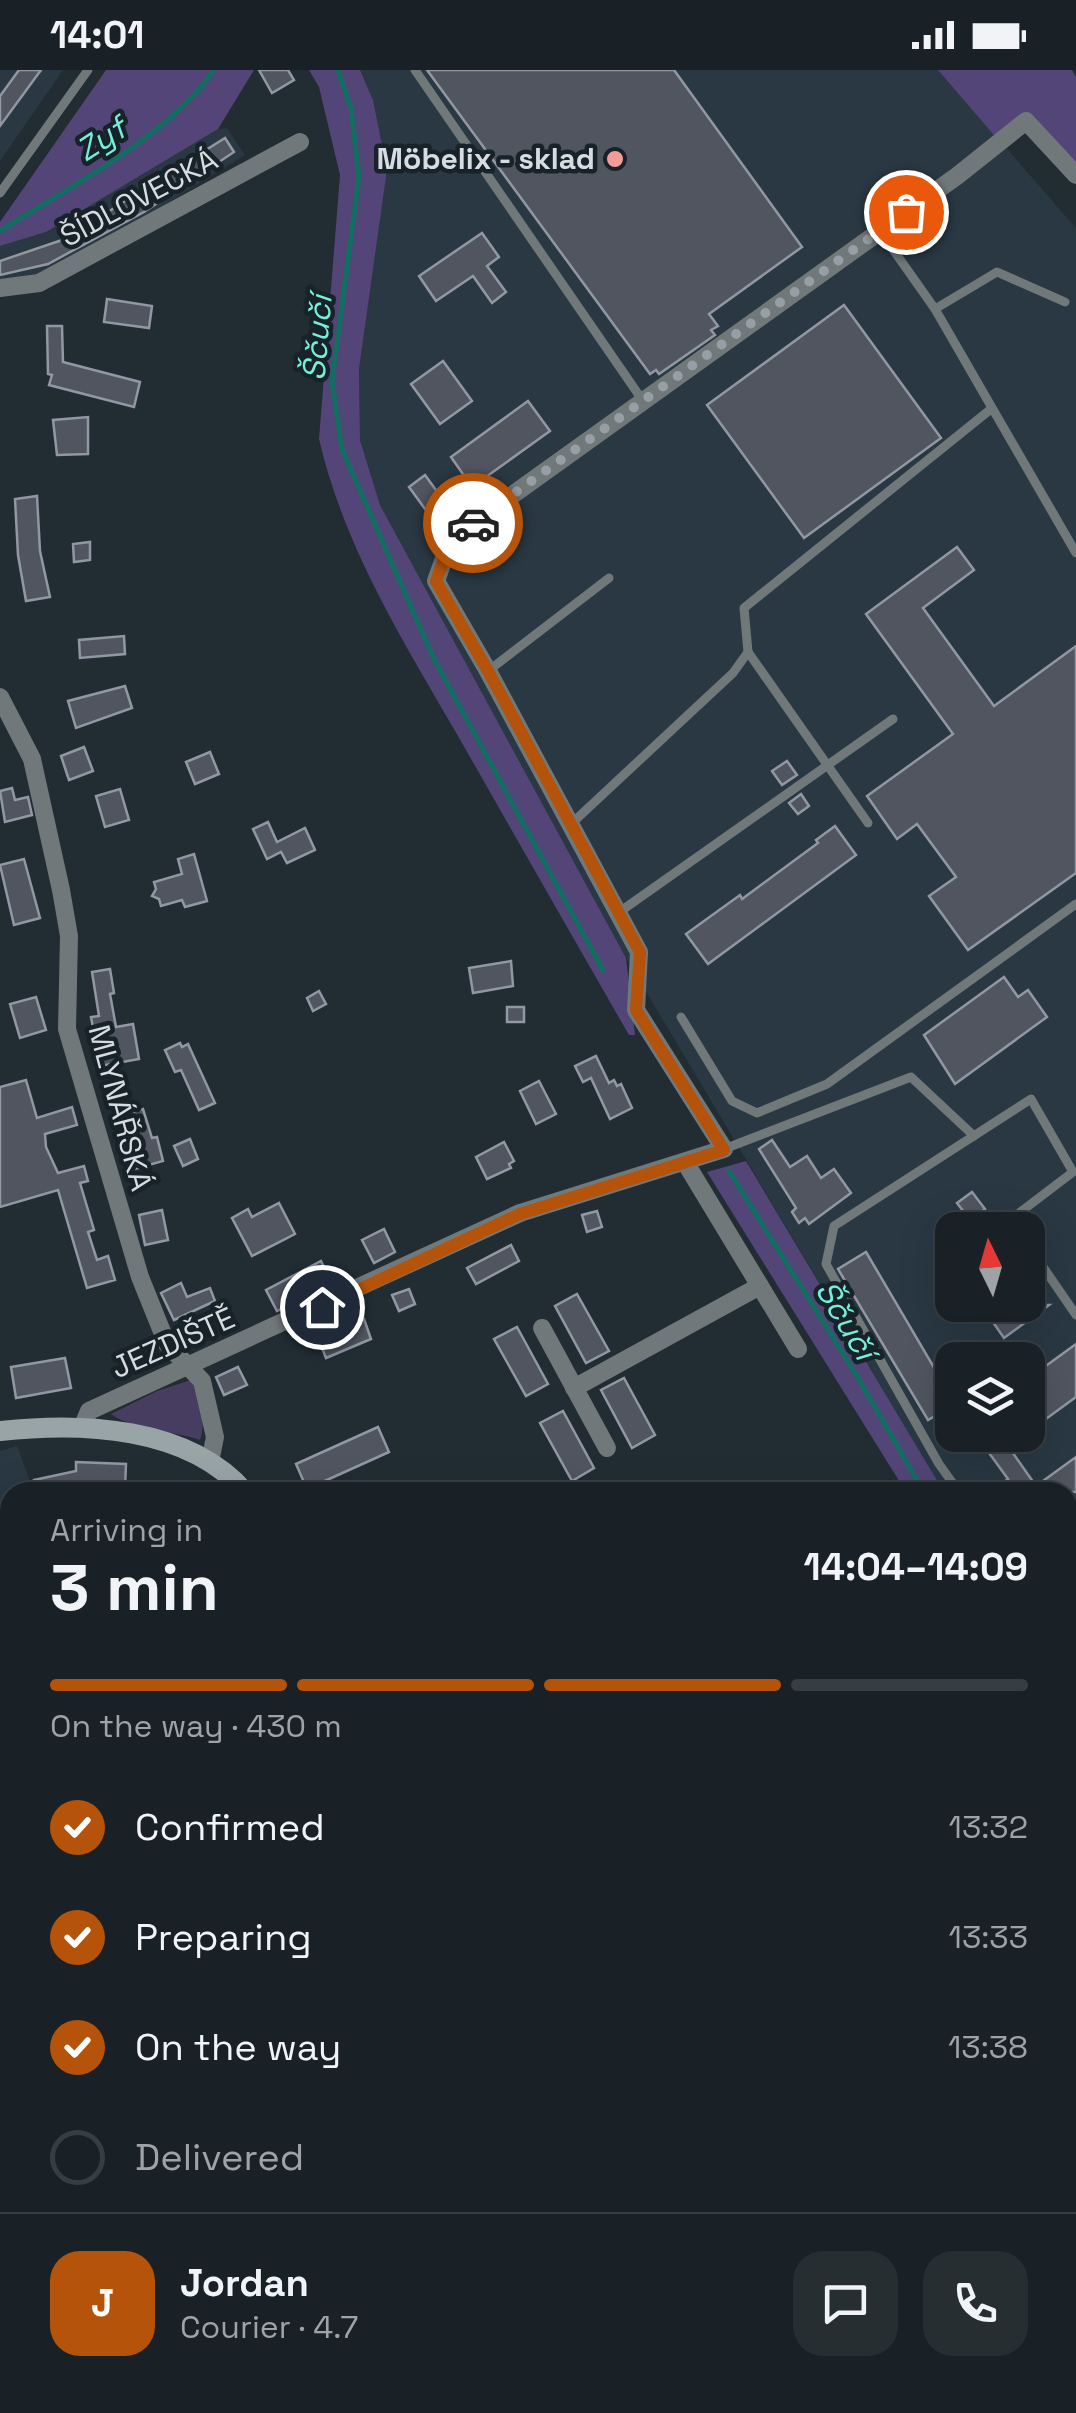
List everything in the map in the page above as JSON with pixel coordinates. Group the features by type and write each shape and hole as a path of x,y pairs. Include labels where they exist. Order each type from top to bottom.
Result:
{"main road":[{"path":"0,1432 82,1428 156,1440 184,1448 210,1462 233,1482"}],"street":[{"path":"724,1150 636,1010 640,952 436,581 451,539 880,231 1026,121 1076,175"},
{"name":"ŠÍDLOVECKÁ","path":"0,288 38,283 300,142"},
{"name":"MLYNÁŘSKÁ","path":"0,697 32,759 61,890 69,936 67,1029 140,1276 167,1344 202,1382 215,1436 210,1462"},
{"name":"JEZDIŠTĚ","path":"82,1428 89,1411 520,1214 724,1150"},
{"path":"686,1162 798,1349"},
{"path":"574,1388 760,1286"},
{"path":"542,1328 607,1448"}],"lane":[{"path":"0,192 88,70"},
{"path":"415,70 643,401"},
{"path":"880,231 935,309 1076,553"},
{"path":"935,309 998,272 1065,302"},
{"path":"868,823 748,652 744,608 991,409"},
{"path":"488,671 609,578"},
{"path":"569,826 733,674 748,652"},
{"path":"618,913 893,718"},
{"path":"681,1017 732,1101 757,1113 827,1084 1076,904"},
{"path":"724,1150 911,1077 974,1136"},
{"path":"952,1482 826,1264 834,1226 1031,1099 1073,1172 1020,1212"},
{"path":"1045,1270 1076,1315"}],"shaded area":[{"path":"0,70 63,70 0,161"},
{"path":"106,70 254,70 218,129 46,232 0,246 0,222"},
{"path":"309,70 360,70 373,100 387,170 359,369 360,440 380,505 626,958 635,1035 629,1035 396,629 359,555 330,479 319,439 340,175 319,87"},
{"path":"360,70 938,70 1076,228 1076,1482 938,1482 626,958 380,505 360,440 359,369 387,170 373,100"},
{"path":"938,70 1072,70 1076,77 1076,175 1027,122 999,141"},
{"path":"227,128 245,155 70,263 0,289 0,246 46,232 218,129"},
{"path":"746,1161 938,1482 900,1482 707,1172"},
{"path":"191,1380 202,1410 200,1440 111,1414 157,1391"},
{"path":"17,1446 30,1482 0,1482 0,1451"}],"building":[{"path":"19,70 41,70 0,126 0,96"},
{"path":"259,70 288,70 294,80 272,93"},
{"name":"Möbelix - sklad","path":"427,70 674,70 802,247 709,314 718,326 711,330 715,335 659,374 656,370 650,374"},
{"path":"225,138 234,152 144,212 48,264 0,275 0,261 65,239"},
{"path":"482,233 499,257 487,266 506,292 492,303 473,276 436,301 419,276"},
{"path":"107,299 152,306 149,328 104,322"},
{"path":"844,305 941,438 804,538 707,405"},
{"path":"47,326 62,326 63,362 140,382 134,407 49,385 52,375 48,374"},
{"path":"443,361 472,401 440,424 411,384"},
{"path":"528,401 550,431 472,487 451,457"},
{"path":"88,417 88,454 57,455 53,420"},
{"path":"425,475 441,497 425,509 409,487"},
{"path":"37,496 40,551 50,597 26,601 18,555 15,499"},
{"path":"90,542 90,560 74,562 73,544"},
{"path":"957,547 974,570 923,608 994,706 1076,646 1076,873 968,950 929,896 956,877 917,824 897,839 867,796 953,734 866,614"},
{"path":"124,636 125,654 80,658 79,640"},
{"path":"125,686 132,708 76,728 68,701"},
{"path":"84,747 93,771 69,780 61,756"},
{"path":"210,752 219,774 195,784 186,762"},
{"path":"787,761 797,775 782,785 772,771"},
{"path":"12,788 15,800 28,797 32,815 5,822 0,791"},
{"path":"120,789 129,820 105,827 96,796"},
{"path":"801,794 809,806 798,814 789,803"},
{"path":"268,822 277,842 305,828 315,850 287,863 281,852 267,859 253,829"},
{"path":"835,826 856,855 708,964 686,934 740,895 742,899"},
{"path":"194,854 207,901 185,907 182,900 161,906 159,899 152,896 154,882 182,874 178,859"},
{"path":"24,859 40,918 14,925 0,865"},
{"path":"511,961 513,986 473,993 469,968"},
{"path":"110,969 116,1027 133,1024 139,1059 100,1066 91,1017 99,1016 92,972"},
{"path":"1004,977 1018,997 1028,990 1047,1017 955,1084 924,1035"},
{"path":"319,991 326,1004 313,1011 307,998"},
{"path":"36,997 46,1030 20,1038 10,1004"},
{"path":"507,1007 524,1007 524,1022 507,1022"},
{"path":"180,1043 182,1047 188,1044 215,1103 199,1110 181,1070 175,1072 165,1050"},
{"path":"596,1056 609,1083 614,1080 617,1086 621,1084 632,1108 610,1119 591,1078 583,1082 575,1066"},
{"path":"26,1080 37,1118 72,1107 77,1125 45,1134 46,1147 58,1173 84,1166 88,1181 80,1183 94,1230 88,1232 97,1260 108,1256 115,1280 87,1288 58,1190 0,1207 0,1087"},
{"path":"539,1081 556,1114 536,1124 520,1091"},
{"path":"143,1109 152,1138 157,1137 163,1161 135,1169 122,1115"},
{"path":"190,1139 198,1159 183,1166 174,1146"},
{"path":"772,1140 790,1167 807,1156 821,1178 834,1169 851,1193 809,1224 805,1218 799,1223 792,1212 796,1208 759,1149"},
{"path":"504,1142 514,1161 509,1164 511,1168 487,1179 476,1157"},
{"path":"972,1192 985,1209 964,1212 957,1203"},
{"path":"279,1203 295,1234 252,1256 232,1218 248,1209 252,1217"},
{"path":"162,1210 168,1240 145,1245 139,1215"},
{"path":"597,1211 602,1227 587,1232 582,1215"},
{"path":"384,1229 395,1252 374,1263 362,1240"},
{"path":"511,1245 519,1261 476,1284 467,1268"},
{"path":"866,1252 935,1369 935,1416 928,1420 838,1269"},
{"path":"321,1261 332,1284 277,1311 266,1290"},
{"path":"181,1283 187,1297 210,1288 215,1301 174,1320 161,1293"},
{"path":"409,1289 415,1304 399,1311 392,1295"},
{"path":"577,1294 609,1351 586,1363 555,1306"},
{"path":"364,1319 371,1339 326,1358 318,1338"},
{"path":"993,1322 1026,1322 1004,1338"},
{"path":"517,1327 548,1384 526,1396 494,1339"},
{"path":"1076,1344 1076,1397 1045,1420 1045,1367"},
{"path":"65,1358 71,1388 16,1398 11,1367"},
{"path":"238,1367 247,1385 224,1395 216,1377"},
{"path":"624,1378 655,1435 632,1448 601,1390"},
{"path":"563,1411 594,1468 572,1481 540,1423"},
{"path":"378,1427 389,1452 323,1482 304,1482 296,1464"},
{"path":"988,1452 1012,1452 1033,1482 1004,1482 1008,1479"},
{"path":"1076,1457 1076,1482 1042,1482"},
{"path":"76,1462 126,1464 125,1482 34,1480 76,1471"}],"waterway":[{"name":"Zyf","path":"0,231 144,139 195,94 214,70"},
{"name":"Ščučí","path":"338,70 351,108 359,177 332,381 342,449 434,659 603,970"},
{"name":"Ščučí","path":"729,1171 918,1482"}],"way so far":[{"path":"473,523 906,212"}],"place":[{"name":"Möbelix - sklad","path":"615,159"}],"route":[{"path":"322,1307 520,1214 724,1150 636,1010 640,952 436,581 451,539 473,523"}]}
